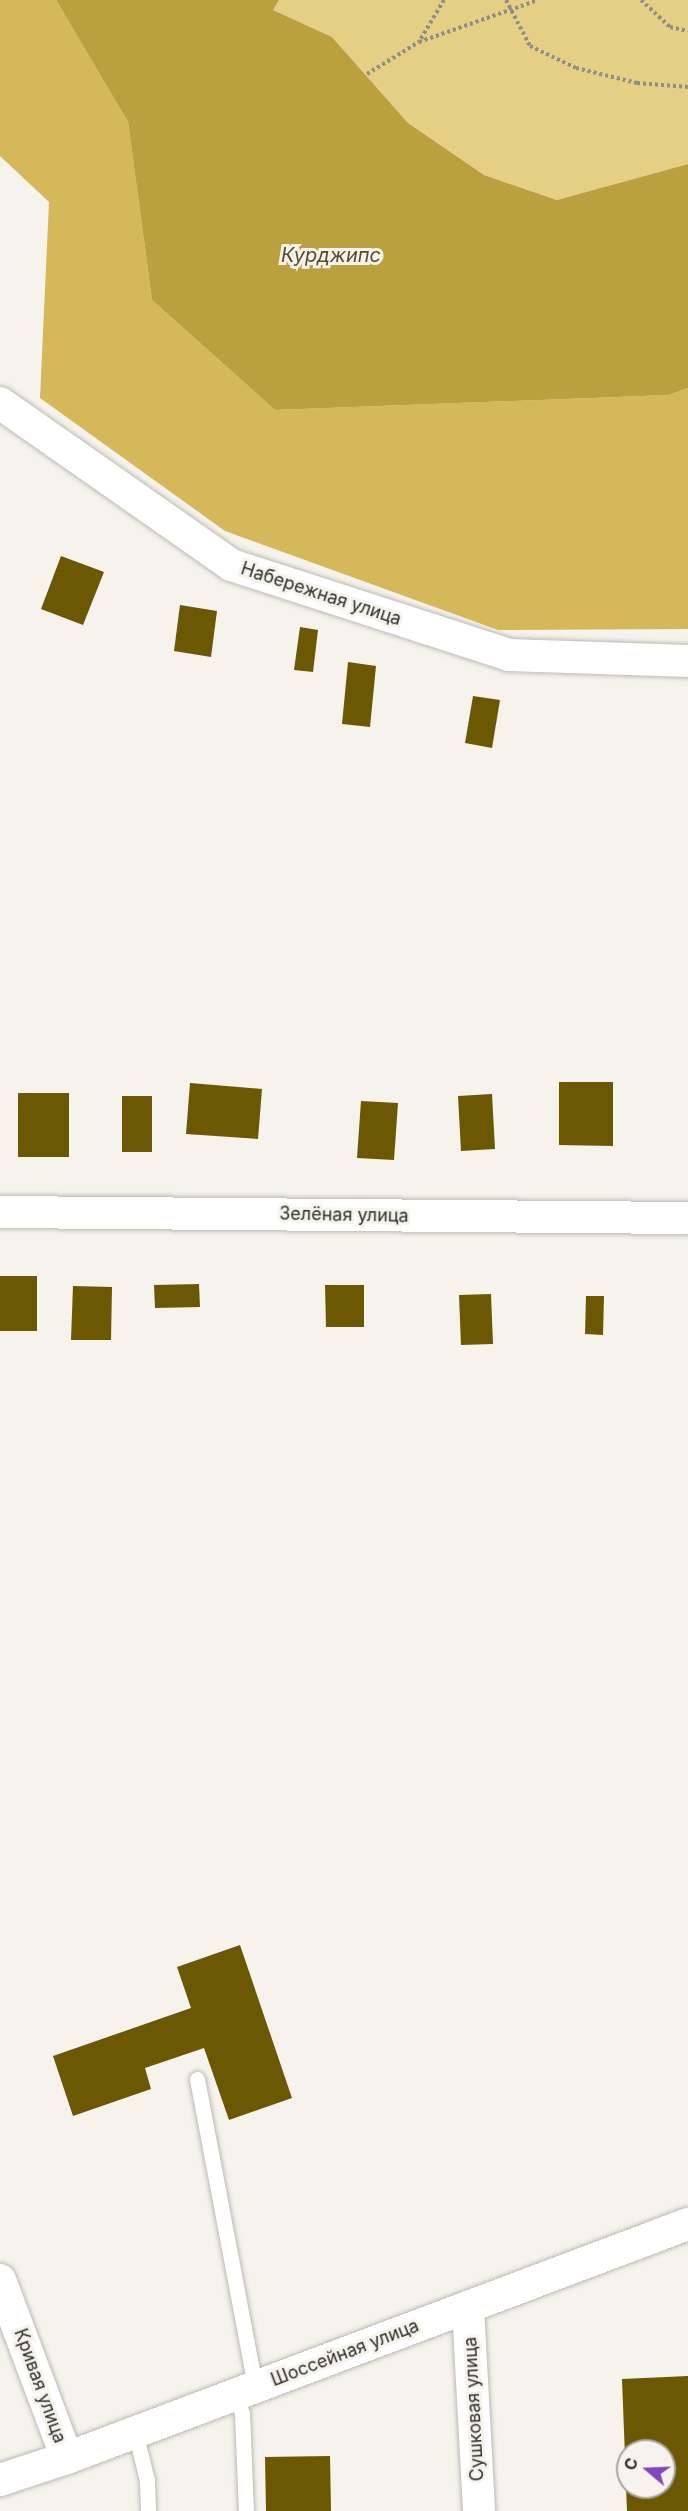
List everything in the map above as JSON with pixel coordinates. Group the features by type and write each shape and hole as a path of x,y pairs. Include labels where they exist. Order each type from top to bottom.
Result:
{"street":[{"name":"Набережная улица","path":"0,404 231,566 509,655 688,661"},
{"name":"Зелёная улица","path":"0,1212 688,1218"},
{"name":"Шоссейная улица","path":"0,2480 67,2458 688,2224"},
{"name":"Кривая улица","path":"0,2280 67,2458"},
{"name":"Сушковая улица","path":"468,2307 479,2511"}],"lane":[{"path":"197,2079 245,2391 242,2413 246,2511"},
{"path":"135,2432 147,2480 148,2511"}],"path":[{"path":"419,42 444,0"},
{"path":"506,0 510,13 530,46 576,68 637,83 688,87"},
{"path":"367,74 419,42 510,13 538,0"},
{"path":"640,0 670,27 688,31"}],"shaded area":[{"path":"0,0 56,0 128,122 152,300 275,410 669,395 688,388 688,629 498,630 225,531 40,398 49,202 0,156"},
{"path":"279,0 688,0 688,164 557,200 484,175 408,123 332,37 273,10"}],"water":[{"name":"Курджипс","path":"56,0 279,0 273,10 332,37 408,123 484,175 557,200 688,164 688,388 669,395 275,410 152,300 128,122"}],"building":[{"path":"61,556 104,572 83,625 41,609"},
{"path":"180,605 217,611 211,657 174,651"},
{"path":"300,627 318,630 313,672 294,670"},
{"path":"348,662 376,666 370,727 342,724"},
{"path":"473,696 500,700 492,748 465,743"},
{"path":"559,1082 613,1082 613,1146 559,1145"},
{"path":"190,1083 262,1089 258,1139 186,1134"},
{"path":"18,1093 69,1093 69,1157 18,1157"},
{"path":"492,1094 495,1149 461,1151 458,1096"},
{"path":"122,1096 152,1096 152,1152 122,1152"},
{"path":"361,1101 398,1103 394,1160 357,1158"},
{"path":"0,1276 37,1276 37,1331 0,1331"},
{"path":"199,1284 200,1307 155,1308 154,1285"},
{"path":"325,1285 364,1285 364,1327 326,1327"},
{"path":"73,1286 112,1287 111,1340 71,1340"},
{"path":"491,1294 493,1344 461,1345 459,1295"},
{"path":"586,1296 604,1296 603,1335 585,1334"},
{"path":"240,1945 292,2098 229,2120 204,2048 145,2068 151,2089 73,2116 53,2056 191,2008 177,1967"},
{"path":"688,2376 688,2511 627,2511 626,2499 676,2499 676,2439 624,2439 622,2379"},
{"path":"330,2456 331,2511 266,2511 265,2457"}]}
